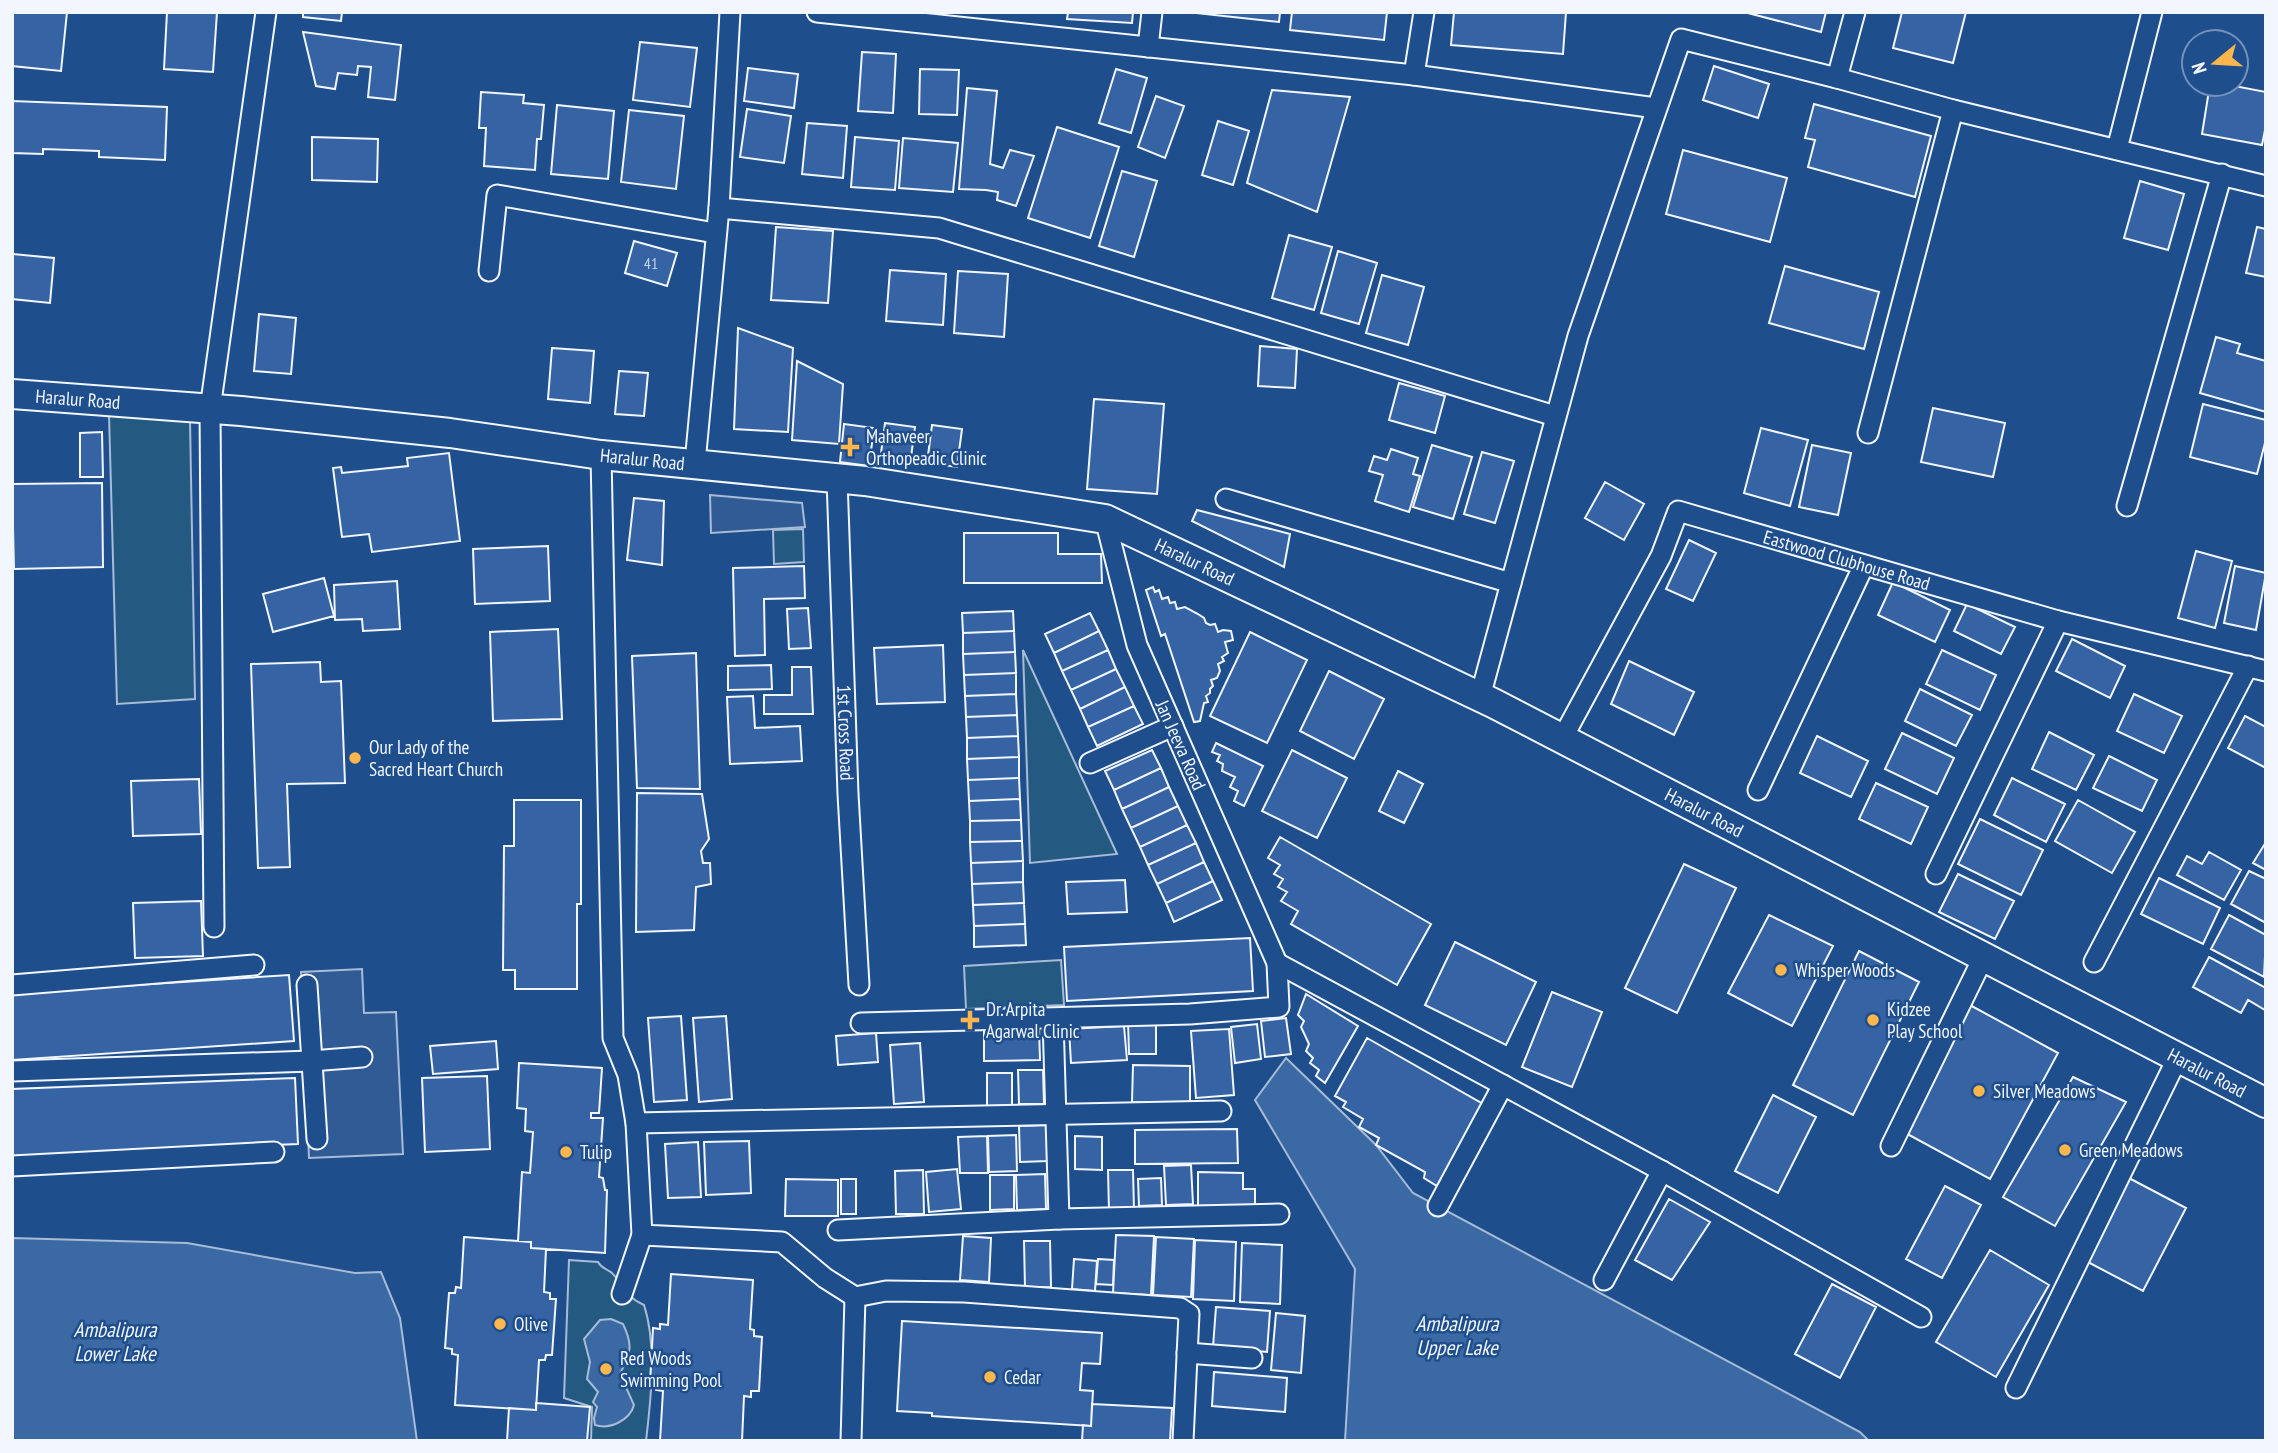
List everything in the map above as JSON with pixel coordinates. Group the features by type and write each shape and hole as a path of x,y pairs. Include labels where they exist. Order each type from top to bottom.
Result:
{"street":[{"path":"214,927 210,408 266,12"},
{"path":"695,463 719,208 730,12"},
{"path":"817,12 1413,75 1656,108"},
{"path":"1148,47 1152,12"},
{"path":"1413,75 1424,12"},
{"path":"1837,78 1855,12"},
{"path":"2117,149 2152,12"},
{"path":"1480,697 1578,336 1681,39 1952,110 2266,186"},
{"path":"1868,433 1952,110"},
{"path":"2127,506 2222,174"},
{"path":"489,271 497,195 715,233"},
{"path":"719,208 939,228 1555,416"},
{"name":"Haralur Road","path":"12,394 210,408 450,433 601,455 837,479 1105,519 1562,738 2266,1102"},
{"path":"601,455 613,1038 628,1075 636,1123 642,1235 622,1294"},
{"name":"1st Cross Road","path":"837,479 848,794 859,985"},
{"path":"1226,499 1511,583"},
{"name":"Eastwood Clubhouse Road","path":"1562,738 1661,556 1678,511 2058,621 2257,668"},
{"name":"Jan Jeeva Road","path":"1105,519 1137,645 1277,963"},
{"path":"1758,790 1864,565"},
{"path":"1936,874 2058,621"},
{"path":"2094,962 2257,668"},
{"path":"1090,763 1173,726"},
{"path":"1891,1146 1984,956"},
{"path":"861,1023 1202,1013 1279,1007 1277,963"},
{"path":"1277,963 1662,1171 1922,1317"},
{"path":"12,985 254,965"},
{"path":"307,985 317,1139"},
{"path":"1053,1018 1059,1219"},
{"path":"12,1071 362,1057"},
{"path":"2016,1388 2178,1057"},
{"path":"1438,1206 1503,1085"},
{"path":"636,1123 1222,1111"},
{"path":"12,1166 274,1152"},
{"path":"1604,1280 1662,1171"},
{"path":"838,1230 1059,1219 1279,1214"},
{"path":"642,1235 782,1242 825,1278 855,1297 886,1291 964,1292 1180,1308 1189,1314 1184,1441"},
{"path":"851,1441 855,1297"},
{"path":"1187,1353 1252,1358"}],"shaded area":[{"path":"109,415 190,421 195,699 117,704"},
{"path":"710,495 802,503 805,527 711,533"},
{"path":"803,529 804,562 774,564 773,530"},
{"path":"1023,650 1117,854 1030,863"},
{"path":"1061,960 1064,1005 966,1009 964,966"},
{"path":"362,969 364,1013 396,1012 403,1154 309,1158 301,972"},
{"path":"569,1260 598,1262 612,1273 632,1298 644,1305 652,1355 646,1441 591,1441 592,1407 564,1398"}],"water":[{"name":"Ambalipura Upper Lake","path":"1286,1058 1376,1145 1413,1193 1860,1432 1869,1441 1345,1441 1355,1269 1255,1100"},
{"name":"Ambalipura Lower Lake","path":"12,1238 187,1243 355,1273 381,1272 400,1318 417,1441 12,1441"},
{"name":"Red Woods Swimming Pool","path":"611,1319 623,1324 629,1339 628,1355 620,1374 634,1405 624,1419 613,1425 601,1426 595,1425 597,1407 593,1402 598,1392 587,1379 590,1362 584,1339 600,1320"}],"building":[{"path":"12,12 67,12 61,71 12,66"},
{"path":"167,12 217,12 213,72 164,69"},
{"path":"303,12 342,12 341,21 303,17"},
{"path":"1068,12 1133,12 1132,23 1067,19"},
{"path":"1187,12 1280,12 1279,22"},
{"path":"1292,12 1387,12 1384,40 1290,30"},
{"path":"1454,12 1566,12 1563,54 1451,45"},
{"path":"1744,12 1826,12 1821,32"},
{"path":"1902,12 1966,12 1953,63 1893,48"},
{"path":"303,32 401,45 395,100 368,97 371,67 358,66 357,75 338,73 335,89 316,86"},
{"path":"640,42 697,48 690,107 633,100"},
{"path":"862,52 896,54 893,113 858,111"},
{"path":"1714,66 1769,84 1758,118 1703,100"},
{"path":"748,68 798,74 794,108 744,101"},
{"path":"920,69 959,70 957,115 919,114"},
{"path":"1116,69 1147,78 1131,133 1099,123"},
{"path":"967,88 997,91 990,164 1003,168 1010,150 1034,156 1016,206 997,200 998,192 959,189"},
{"path":"2250,89 2266,92 2266,125 2262,145 2202,134 2208,98 2250,98"},
{"path":"1272,90 1350,97 1317,212 1247,183"},
{"path":"481,92 524,95 523,103 544,105 541,139 537,139 535,170 484,166 486,128 479,128"},
{"path":"1156,96 1184,106 1165,158 1138,147"},
{"path":"12,101 167,107 165,160 99,157 99,151 43,149 43,154 12,153"},
{"path":"1814,104 1931,136 1915,197 1808,167 1815,140 1805,138"},
{"path":"557,105 614,111 608,179 551,174"},
{"path":"747,109 791,116 784,163 740,157"},
{"path":"629,110 684,116 676,189 621,182"},
{"path":"1218,121 1249,131 1233,185 1202,175"},
{"path":"807,123 847,126 843,178 802,174"},
{"path":"1057,127 1119,147 1090,238 1028,218"},
{"path":"312,137 378,139 377,182 312,180"},
{"path":"855,137 899,141 895,190 851,187"},
{"path":"903,138 958,143 953,192 899,188"},
{"path":"1683,150 1787,178 1770,242 1666,214"},
{"path":"1122,171 1157,181 1134,257 1099,246"},
{"path":"2140,181 2184,194 2168,250 2124,238"},
{"path":"776,227 833,231 828,303 771,300"},
{"path":"2257,227 2266,229 2266,277 2246,273"},
{"path":"1289,235 1332,247 1314,310 1272,298"},
{"path":"634,241 677,253 667,286 625,273"},
{"path":"1338,251 1377,263 1359,324 1321,313"},
{"path":"13,254 54,258 50,303 12,299"},
{"path":"1785,266 1879,292 1864,349 1769,323"},
{"path":"890,270 946,274 943,325 886,321"},
{"path":"958,271 1008,274 1004,337 954,333"},
{"path":"1382,275 1424,287 1408,345 1366,333"},
{"path":"259,314 296,318 291,374 254,371"},
{"path":"738,328 793,348 788,432 734,429"},
{"path":"2216,337 2240,344 2237,353 2266,361 2266,412 2200,393"},
{"path":"1260,346 1297,349 1295,388 1258,386"},
{"path":"552,348 594,351 590,403 548,399"},
{"path":"797,361 843,384 839,444 792,440"},
{"path":"619,371 648,373 644,416 615,414"},
{"path":"1399,383 1445,396 1435,433 1389,420"},
{"path":"1094,399 1164,404 1157,494 1087,489"},
{"path":"2203,404 2266,420 2266,439 2257,474 2190,457"},
{"path":"1933,408 2005,423 1993,477 1921,462"},
{"path":"885,423 915,427 910,465 880,461"},
{"path":"844,424 874,428 869,466 840,462"},
{"path":"932,425 962,429 957,467 927,463"},
{"path":"1761,428 1808,440 1790,506 1744,493"},
{"path":"102,432 103,477 80,477 80,433"},
{"path":"1432,445 1472,457 1453,519 1413,507"},
{"path":"1812,445 1851,453 1838,515 1799,507"},
{"path":"1391,449 1418,458 1413,474 1420,476 1409,512 1375,501 1383,475 1369,471 1374,456 1387,460"},
{"path":"1482,452 1514,461 1495,523 1464,514"},
{"path":"449,453 460,541 372,552 369,534 342,537 333,468 341,467 342,473 408,466 407,458"},
{"path":"1605,482 1644,504 1624,540 1585,518"},
{"path":"102,483 103,567 14,569 12,484"},
{"path":"634,498 664,501 662,565 627,560"},
{"path":"1197,510 1290,534 1284,567 1192,521"},
{"path":"964,533 1058,533 1058,554 1101,554 1102,583 964,583"},
{"path":"1689,540 1716,553 1693,601 1666,589"},
{"path":"548,546 550,601 475,604 473,549"},
{"path":"2196,551 2232,561 2215,628 2178,618"},
{"path":"804,566 805,598 764,599 765,655 735,656 733,568"},
{"path":"2235,566 2266,573 2256,630 2224,623"},
{"path":"324,578 334,616 273,632 263,594"},
{"path":"397,581 400,629 363,631 362,619 335,620 334,585"},
{"path":"1893,582 1950,610 1935,642 1878,615"},
{"path":"1153,587 1155,592 1159,590 1162,599 1168,597 1170,603 1175,602 1177,609 1185,607 1198,614 1206,623 1215,624 1218,632 1231,631 1233,640 1225,642 1228,653 1222,657 1224,661 1218,664 1220,671 1217,678 1211,680 1213,686 1206,696 1208,702 1204,703 1200,721 1194,722 1165,634 1161,636 1146,590"},
{"path":"1967,604 2015,627 2001,654 1954,631"},
{"path":"808,608 811,648 789,649 787,609"},
{"path":"1013,611 1014,631 963,633 962,613"},
{"path":"1090,613 1099,631 1054,653 1045,634"},
{"path":"558,629 562,719 493,721 490,632"},
{"path":"1014,631 1015,652 963,654 963,633"},
{"path":"1099,631 1108,650 1062,671 1054,653"},
{"path":"1250,632 1307,660 1267,743 1210,716"},
{"path":"2072,639 2125,666 2110,698 2056,671"},
{"path":"943,645 945,702 877,704 874,648"},
{"path":"1108,650 1116,669 1071,690 1062,671"},
{"path":"1942,650 1996,675 1980,710 1926,684"},
{"path":"1015,652 1016,673 964,675 963,654"},
{"path":"696,653 700,789 637,788 632,656"},
{"path":"1629,661 1694,692 1674,735 1611,704"},
{"path":"320,662 321,682 341,681 345,783 287,784 290,867 258,868 251,664"},
{"path":"771,665 772,689 728,690 728,666"},
{"path":"792,667 811,667 813,714 764,714 764,695 792,695"},
{"path":"1116,669 1125,687 1080,709 1071,690"},
{"path":"1329,671 1384,699 1354,759 1300,731"},
{"path":"1016,673 1016,694 965,696 964,675"},
{"path":"1125,687 1134,706 1088,727 1080,709"},
{"path":"1920,689 1972,715 1956,746 1905,721"},
{"path":"1016,694 1017,715 966,717 965,696"},
{"path":"2134,694 2182,716 2164,753 2117,731"},
{"path":"753,696 755,728 800,726 802,761 730,764 727,697"},
{"path":"1134,706 1143,724 1097,746 1088,727"},
{"path":"1017,715 1018,736 967,738 966,717"},
{"path":"2245,716 2266,727 2266,768 2228,748"},
{"path":"2049,732 2094,755 2076,790 2032,769"},
{"path":"1902,733 1954,758 1937,794 1885,769"},
{"path":"1018,736 1019,757 967,759 967,738"},
{"path":"1817,736 1868,761 1851,797 1800,773"},
{"path":"1216,743 1263,766 1244,806 1234,801 1238,791 1230,787 1235,777 1222,771 1223,764 1217,761 1220,755 1212,752"},
{"path":"1152,750 1161,768 1114,790 1105,771"},
{"path":"1292,750 1347,778 1317,838 1262,811"},
{"path":"2109,756 2157,780 2142,811 2093,788"},
{"path":"1019,757 1019,778 968,780 967,759"},
{"path":"1161,768 1169,787 1122,809 1114,790"},
{"path":"1398,771 1423,784 1404,823 1379,811"},
{"path":"1019,778 1020,799 969,801 968,780"},
{"path":"2012,778 2065,804 2046,842 1994,815"},
{"path":"199,779 201,834 133,836 131,781"},
{"path":"1876,783 1928,807 1911,844 1859,819"},
{"path":"1169,787 1178,806 1131,828 1122,809"},
{"path":"637,793 702,794 709,839 701,851 703,863 710,863 711,884 696,887 694,930 636,932"},
{"path":"1020,799 1021,820 970,821 969,801"},
{"path":"514,800 581,800 581,904 577,904 577,989 515,989 515,970 503,970 504,846 514,846"},
{"path":"2078,800 2135,832 2112,873 2055,841"},
{"path":"1178,806 1187,825 1140,847 1131,828"},
{"path":"1980,819 2043,850 2021,895 1958,864"},
{"path":"1021,820 1022,841 970,842 970,821"},
{"path":"1187,825 1196,843 1148,865 1140,847"},
{"path":"1280,837 1431,924 1397,985 1291,924 1298,911 1281,901 1287,892 1278,887 1283,879 1274,874 1280,865 1268,858"},
{"path":"1022,841 1023,861 971,863 970,842"},
{"path":"2266,842 2266,870 2253,863"},
{"path":"1196,843 1204,862 1157,884 1148,865"},
{"path":"2209,852 2241,870 2224,900 2177,875 2187,856 2202,864"},
{"path":"1023,861 1023,882 972,884 971,863"},
{"path":"1204,862 1213,881 1166,903 1157,884"},
{"path":"1684,864 1736,888 1677,1013 1625,988"},
{"path":"2249,871 2266,879 2266,923 2231,904"},
{"path":"1958,874 2014,901 1995,939 1939,912"},
{"path":"2159,878 2220,908 2203,944 2141,914"},
{"path":"1125,880 1127,912 1068,914 1066,882"},
{"path":"1213,881 1222,900 1174,922 1166,903"},
{"path":"1023,882 1024,903 973,905 972,884"},
{"path":"201,901 203,956 135,958 133,903"},
{"path":"1024,903 1025,924 974,926 973,905"},
{"name":"Whisper Woods","path":"1769,915 1833,946 1792,1026 1728,993"},
{"path":"2229,915 2266,935 2264,977 2211,949"},
{"path":"1025,924 1026,945 974,947 974,926"},
{"path":"1250,938 1253,991 1067,1001 1064,947"},
{"path":"1455,942 1536,982 1506,1045 1425,1005"},
{"path":"1859,951 1919,982 1853,1115 1793,1085"},
{"path":"2209,957 2266,988 2265,1010 2248,1000 2241,1013 2193,987"},
{"path":"289,975 294,1041 12,1060 12,993"},
{"path":"1552,992 1602,1012 1572,1087 1522,1067"},
{"path":"1306,994 1358,1026 1325,1083 1316,1076 1319,1070 1310,1063 1313,1058 1306,1051 1309,1044 1301,1027 1304,1021 1298,1015"},
{"name":"Silver Meadows","path":"1968,1004 2058,1053 1990,1179 1900,1130"},
{"path":"681,1016 687,1100 654,1102 648,1018"},
{"path":"726,1016 732,1099 699,1102 693,1018"},
{"path":"1286,1018 1291,1054 1265,1057 1261,1021"},
{"path":"1128,1021 1156,1021 1156,1054 1129,1054"},
{"path":"1257,1024 1261,1059 1235,1063 1231,1027"},
{"path":"1124,1026 1127,1060 1071,1063 1069,1029"},
{"path":"1039,1028 1040,1060 984,1061 984,1029"},
{"path":"1229,1029 1234,1095 1196,1098 1191,1031"},
{"path":"876,1033 878,1062 838,1065 836,1036"},
{"path":"1367,1038 1483,1104 1437,1186 1424,1178 1425,1172 1376,1145 1379,1138 1359,1127 1363,1119 1343,1107 1346,1102 1335,1096"},
{"path":"496,1041 498,1069 433,1074 430,1046"},
{"path":"920,1043 924,1102 894,1104 890,1045"},
{"name":"Tulip","path":"519,1063 602,1068 599,1113 591,1113 591,1118 603,1118 599,1177 603,1178 607,1190 605,1253 531,1248 531,1242 518,1241 522,1172 530,1173 533,1132 525,1131 526,1109 517,1108"},
{"path":"1133,1065 1190,1066 1190,1103 1132,1102"},
{"path":"1018,1070 1043,1070 1044,1104 1019,1104"},
{"path":"987,1073 1012,1073 1012,1107 987,1107"},
{"path":"487,1076 490,1149 425,1152 422,1078"},
{"name":"Green Meadows","path":"2073,1077 2126,1102 2055,1226 2003,1197"},
{"path":"295,1078 298,1144 12,1156 12,1089"},
{"path":"1773,1095 1816,1117 1778,1193 1735,1171"},
{"path":"1047,1125 1048,1161 1020,1162 1019,1126"},
{"path":"1237,1129 1238,1163 1135,1164 1135,1130"},
{"path":"1016,1135 1017,1171 989,1172 988,1136"},
{"path":"987,1136 988,1173 960,1173 958,1137"},
{"path":"1075,1136 1102,1137 1102,1170 1075,1169"},
{"path":"749,1141 751,1193 706,1195 704,1142"},
{"path":"698,1142 701,1197 668,1198 665,1144"},
{"path":"1191,1165 1193,1204 1166,1205 1164,1166"},
{"path":"957,1169 961,1209 929,1212 926,1172"},
{"path":"923,1170 924,1214 896,1214 895,1171"},
{"path":"1108,1170 1133,1170 1134,1210 1109,1211"},
{"path":"1198,1172 1243,1173 1243,1189 1255,1189 1255,1206 1198,1206"},
{"path":"1045,1174 1046,1209 1017,1210 1016,1175"},
{"path":"990,1175 1014,1175 1014,1209 990,1210"},
{"path":"2127,1177 2186,1208 2143,1291 2084,1260"},
{"path":"1161,1178 1162,1205 1139,1206 1138,1179"},
{"path":"786,1179 838,1180 838,1216 785,1216"},
{"path":"841,1179 856,1179 856,1214 841,1214"},
{"path":"1945,1186 1981,1205 1942,1278 1906,1259"},
{"path":"1669,1199 1710,1222 1672,1280 1635,1260"},
{"path":"1116,1235 1154,1236 1151,1295 1113,1293"},
{"path":"963,1236 991,1238 989,1282 960,1280"},
{"name":"Olive","path":"464,1237 531,1242 531,1248 546,1249 544,1292 550,1293 550,1299 556,1299 552,1355 546,1355 545,1360 539,1360 536,1410 455,1405 458,1355 452,1354 452,1349 445,1348 449,1293 455,1293 456,1287 461,1288"},
{"path":"1156,1237 1194,1239 1191,1297 1153,1295"},
{"path":"1195,1240 1236,1242 1234,1301 1193,1299"},
{"path":"1024,1241 1050,1241 1051,1287 1025,1288"},
{"path":"1242,1243 1282,1245 1280,1304 1240,1302"},
{"path":"1990,1250 2049,1285 1996,1377 1936,1342"},
{"path":"1074,1259 1097,1261 1095,1291 1072,1289"},
{"path":"1098,1259 1114,1260 1113,1285 1096,1284"},
{"path":"671,1274 753,1280 750,1329 754,1330 754,1336 762,1337 759,1391 751,1391 751,1397 744,1396 742,1441 660,1441 663,1391 656,1390 656,1385 650,1384 653,1328 660,1329 660,1324 668,1325"},
{"path":"1832,1284 1876,1307 1840,1378 1795,1354"},
{"path":"1216,1307 1270,1311 1267,1352 1213,1347"},
{"path":"1276,1313 1305,1316 1301,1373 1271,1370"},
{"name":"Cedar","path":"902,1321 1102,1333 1100,1364 1082,1363 1080,1390 1093,1391 1091,1426 932,1416 932,1413 897,1411"},
{"path":"1214,1372 1287,1378 1285,1412 1212,1406"},
{"path":"536,1403 590,1407 587,1441 507,1441 509,1408 536,1410"},
{"path":"1092,1404 1172,1408 1170,1441 1082,1441 1083,1425 1091,1426"}],"place":[{"name":"Mahaveer Orthopeadic Clinic","path":"850,447"},
{"name":"Our Lady of the Sacred Heart Church","path":"355,758"},
{"name":"Whisper Woods","path":"1781,970"},
{"name":"Dr. Arpita Agarwal Clinic","path":"970,1020"},
{"name":"Kidzee Play School","path":"1873,1020"},
{"name":"Silver Meadows","path":"1979,1091"},
{"name":"Green Meadows","path":"2065,1150"},
{"name":"Tulip","path":"566,1152"},
{"name":"Olive","path":"500,1324"},
{"name":"Red Woods Swimming Pool","path":"606,1369"},
{"name":"Cedar","path":"990,1377"}]}
